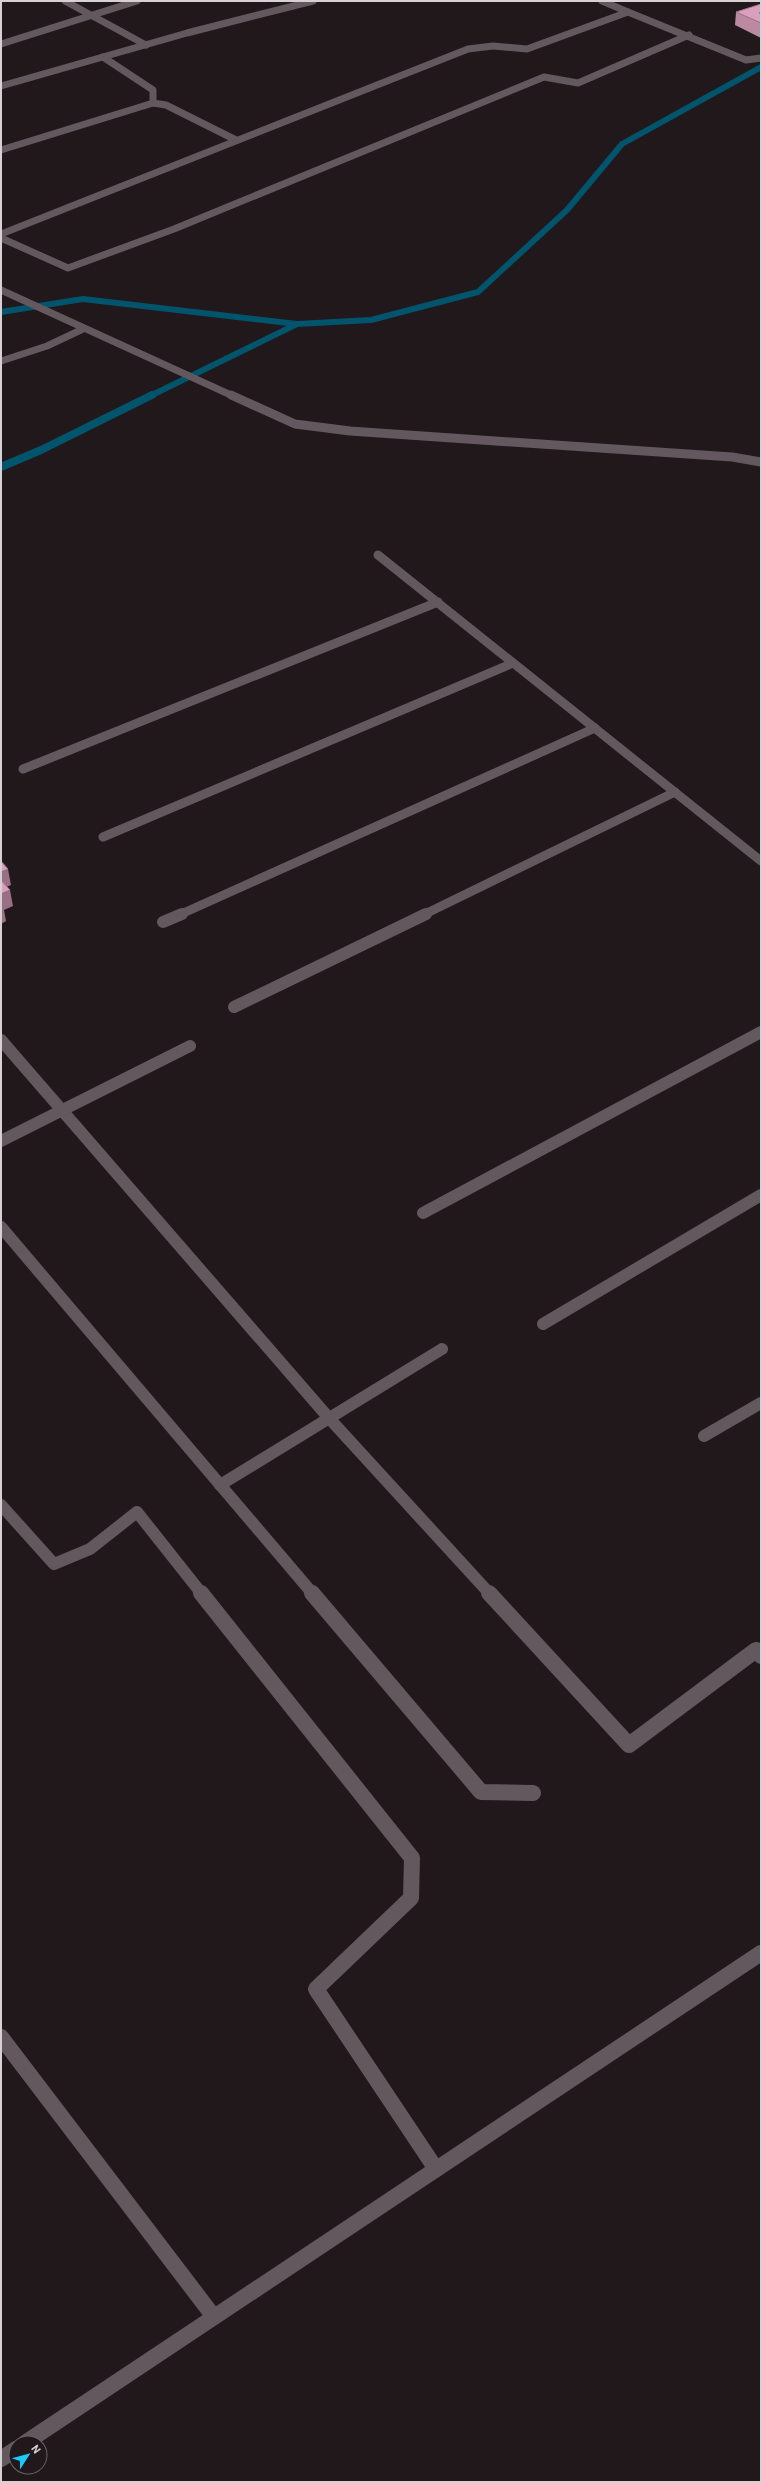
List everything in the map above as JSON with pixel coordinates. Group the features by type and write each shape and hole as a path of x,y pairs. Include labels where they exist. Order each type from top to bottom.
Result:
{"street":[{"path":"65,1 146,45"},
{"path":"1,44 137,1"},
{"path":"1,86 146,45 312,1"},
{"path":"602,1 689,35 746,60 761,58"},
{"path":"1,234 468,49 492,46 527,49 608,21 628,12"},
{"path":"1,238 68,268 174,229 544,77 578,83 689,35"},
{"path":"103,57 154,90 153,103"},
{"path":"1,150 138,106 153,103 166,105 236,140"},
{"path":"1,290 83,329 296,424 350,431 732,457 761,462"},
{"path":"1,361 47,346 83,329"},
{"path":"378,555 761,861"},
{"path":"23,769 438,602"},
{"path":"103,837 513,663"},
{"path":"163,922 595,728"},
{"path":"234,1007 675,792"},
{"path":"423,1213 761,1032"},
{"path":"1,1040 328,1417 629,1745 756,1650 761,1656"},
{"path":"1,1141 190,1046"},
{"path":"543,1324 761,1195"},
{"path":"1,1227 481,1792 534,1793"},
{"path":"220,1485 328,1417 442,1349"},
{"path":"704,1436 761,1403"},
{"path":"1,1505 54,1564 90,1549 137,1512 412,1858 411,1898 316,1989 436,2169"},
{"path":"37,2435 761,1953"},
{"path":"1,2037 214,2317"}],"building":[{"path":"761,4 761,12 759,13 761,14 761,23 736,12"},
{"path":"1,861 8,869 1,872"},
{"path":"1,880 10,890 1,894"}],"waterway":[{"path":"297,324 371,320 478,292 567,210 622,144 761,67"},
{"path":"1,312 83,299 297,324"},
{"path":"150,396 297,324"},
{"path":"1,467 41,450 152,395"}]}
